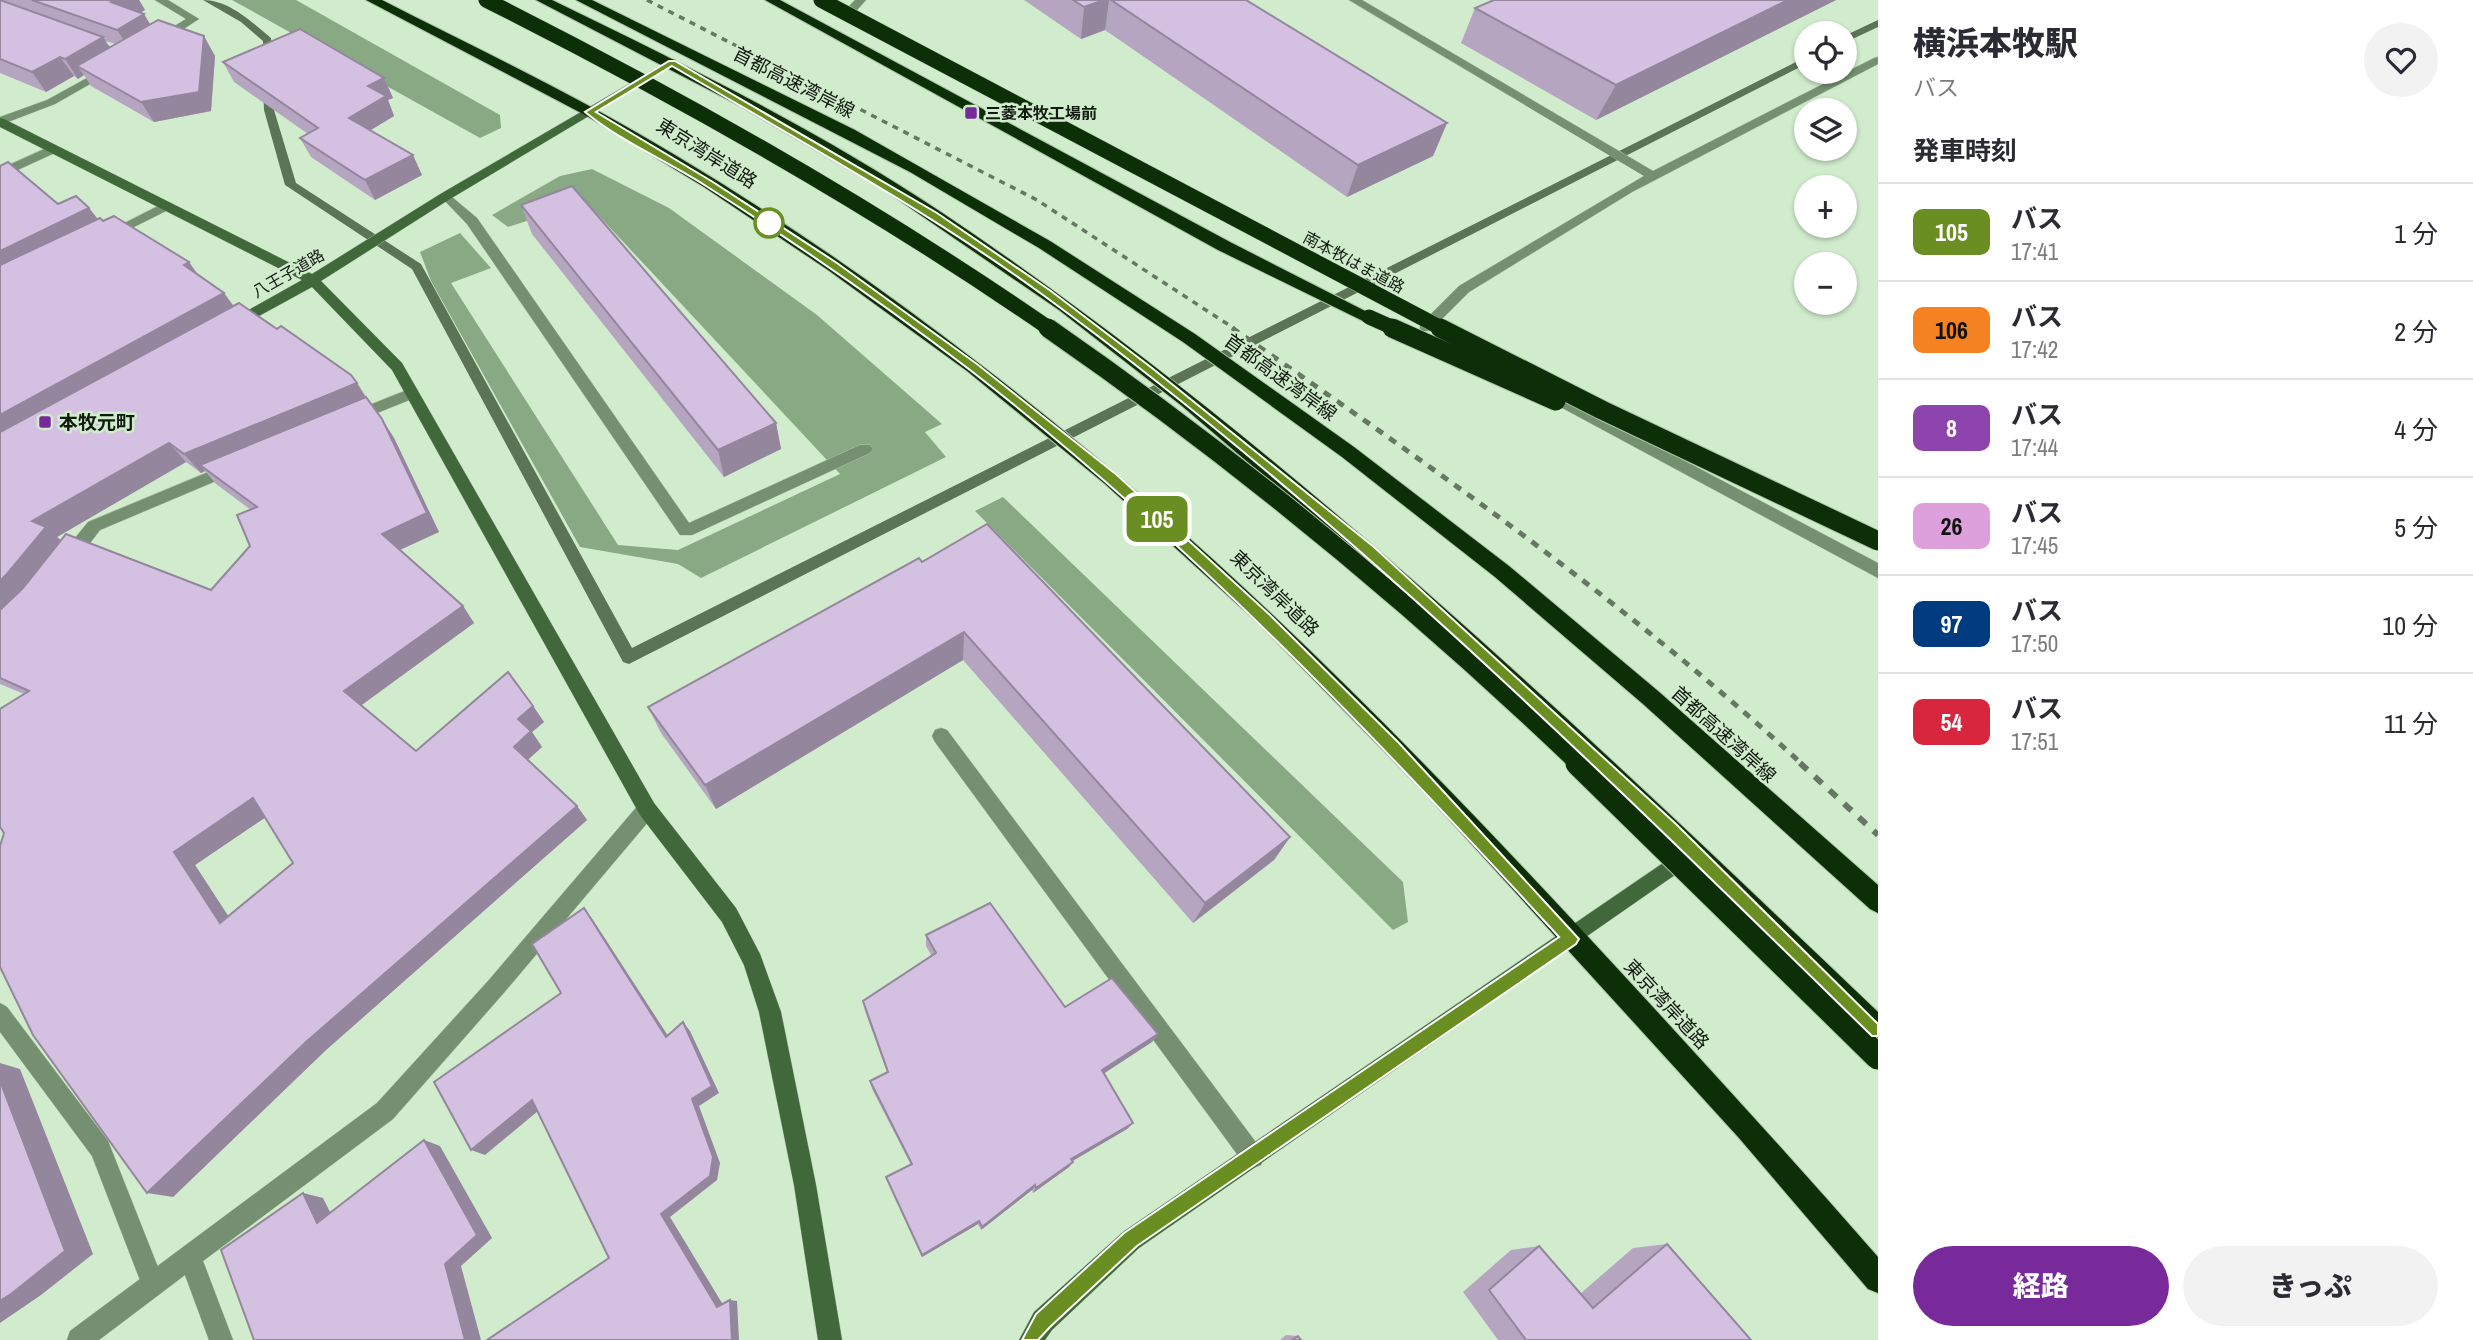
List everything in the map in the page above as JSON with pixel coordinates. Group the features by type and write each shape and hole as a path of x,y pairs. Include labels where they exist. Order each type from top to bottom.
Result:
{"highway":[{"name":"東京湾岸道路","path":"372,0 590,112 709,184 834,266 974,367 1112,479 1266,618 1412,765 1748,1129 1878,1279"},
{"path":"486,0 628,73 762,147 1041,322 1189,428 1351,558 1532,718 1787,962 1878,1057"},
{"path":"541,0 672,62 934,215 1047,293 1138,363 1370,551 1693,851 1878,1030"},
{"name":"首都高速湾岸線","path":"582,0 817,116 952,191 1104,282 1252,380 1422,507 1612,662 1878,901"},
{"path":"771,0 1306,287 1455,357 1878,542"},
{"name":"南本牧はま道路","path":"821,0 1443,330 1602,410 1878,542"},
{"path":"829,0 909,35"},
{"name":"南本牧はま道路","path":"841,0 1451,321 1878,527"}],"street":[{"path":"152,44 194,19 160,0"},
{"path":"813,0 1878,571"},
{"path":"845,17 860,0"},
{"path":"1354,0 1653,176"},
{"path":"1426,328 1464,289 1653,176 1878,60"},
{"name":"八王子道路","path":"219,332 313,281 446,196 672,62"},
{"path":"0,122 51,102 120,63"},
{"path":"0,122 313,281 397,367 647,809 729,915 753,961 770,1012 803,1172 830,1340"},
{"path":"0,174 53,149"},
{"path":"446,196 472,221 686,531 865,449"},
{"path":"95,241 166,206"},
{"path":"336,425 412,393"},
{"path":"62,568 94,526 247,462"},
{"path":"941,736 1253,1157"},
{"path":"79,1340 384,1111 495,988 647,809"},
{"path":"1031,1340 1043,1321 1131,1240 1571,939 1693,851"},
{"path":"0,1014 100,1149 153,1285"},
{"path":"190,1257 221,1340"}],"green space":[{"path":"232,0 296,0 500,115 501,128 480,138"},
{"path":"592,169 669,208 817,315 942,424 925,432 946,457 701,578 678,564 580,547 431,281 420,252 460,233 491,268 451,283 618,545 678,550 840,474 586,202 508,227 492,215 560,176"},
{"path":"1003,497 1403,882 1408,922 1393,930 975,511"}],"building":[{"path":"0,0 103,37 65,59 60,57 32,72 0,59"},
{"path":"32,0 115,0 111,2 144,14 117,30"},
{"path":"1073,0 1104,0 1084,7"},
{"path":"1111,0 1246,0 1447,123 1358,165"},
{"path":"1494,0 1788,0 1616,85 1475,8"},
{"path":"158,20 204,36 199,92 141,102 77,66"},
{"path":"300,29 384,78 368,86 386,96 349,118 413,155 365,180 300,138 318,128 223,62"},
{"path":"8,162 58,204 76,196 89,208 0,251 0,166"},
{"path":"572,186 776,423 718,450 521,205"},
{"path":"114,216 189,262 184,265 224,293 0,415 0,265 100,218 103,221"},
{"path":"239,303 277,329 281,326 351,375 357,383 184,454 169,443 32,521 46,527 0,581 0,432"},
{"path":"366,397 382,419 427,513 382,534 463,606 344,691 416,751 508,672 533,706 518,719 531,731 514,747 577,806 306,1042 147,1193 33,1035 0,967 0,846 4,833 0,827 0,709 29,691 0,678 0,610 23,588 66,534 211,590 250,546 237,515 257,507 200,465","holes":["253,798 293,863 220,923 174,852"]},
{"path":"987,524 1290,837 1205,903 964,632 705,785 648,707 919,558 922,562"},
{"path":"990,903 1065,1007 1112,978 1158,1034 1102,1070 1133,1123 1071,1159 1073,1162 1036,1188 1035,1185 982,1227 979,1221 922,1255 886,1177 912,1164 870,1081 888,1072 863,1001 936,953 926,935"},
{"path":"584,908 666,1037 683,1022 712,1086 692,1099 713,1157 710,1176 661,1214 717,1307 730,1300 732,1340 487,1340 609,1258 532,1100 471,1150 434,1082 561,993 532,944"},
{"path":"0,1081 65,1251 0,1301"},
{"path":"424,1140 477,1235 445,1264 465,1340 254,1340 221,1250 303,1193 317,1223"},
{"path":"1667,1244 1751,1340 1526,1340 1489,1290 1539,1246 1593,1308"}],"waterway":[{"path":"208,0 244,20 268,40 268,64"},
{"path":"1857,34 1878,23"},
{"path":"268,86 269,110 291,185 417,267 629,657 1794,66"}],"railway":[{"path":"647,0 1037,200 1235,329"},
{"path":"1232,328 1452,483 1596,591 1735,704 1802,764"},
{"path":"1800,763 1878,835"}],"bus line":[{"name":"105","path":"1031,1340 1043,1321 1131,1240 1571,939 1431,784 1266,618 1112,479 974,367 834,266 709,184 590,112 672,62 934,215 1047,293 1148,371 1370,551 1671,829 1878,1030"}],"place":[{"name":"三菱本牧工場前","path":"971,113"},
{"name":"本牧元町","path":"45,422"}]}
